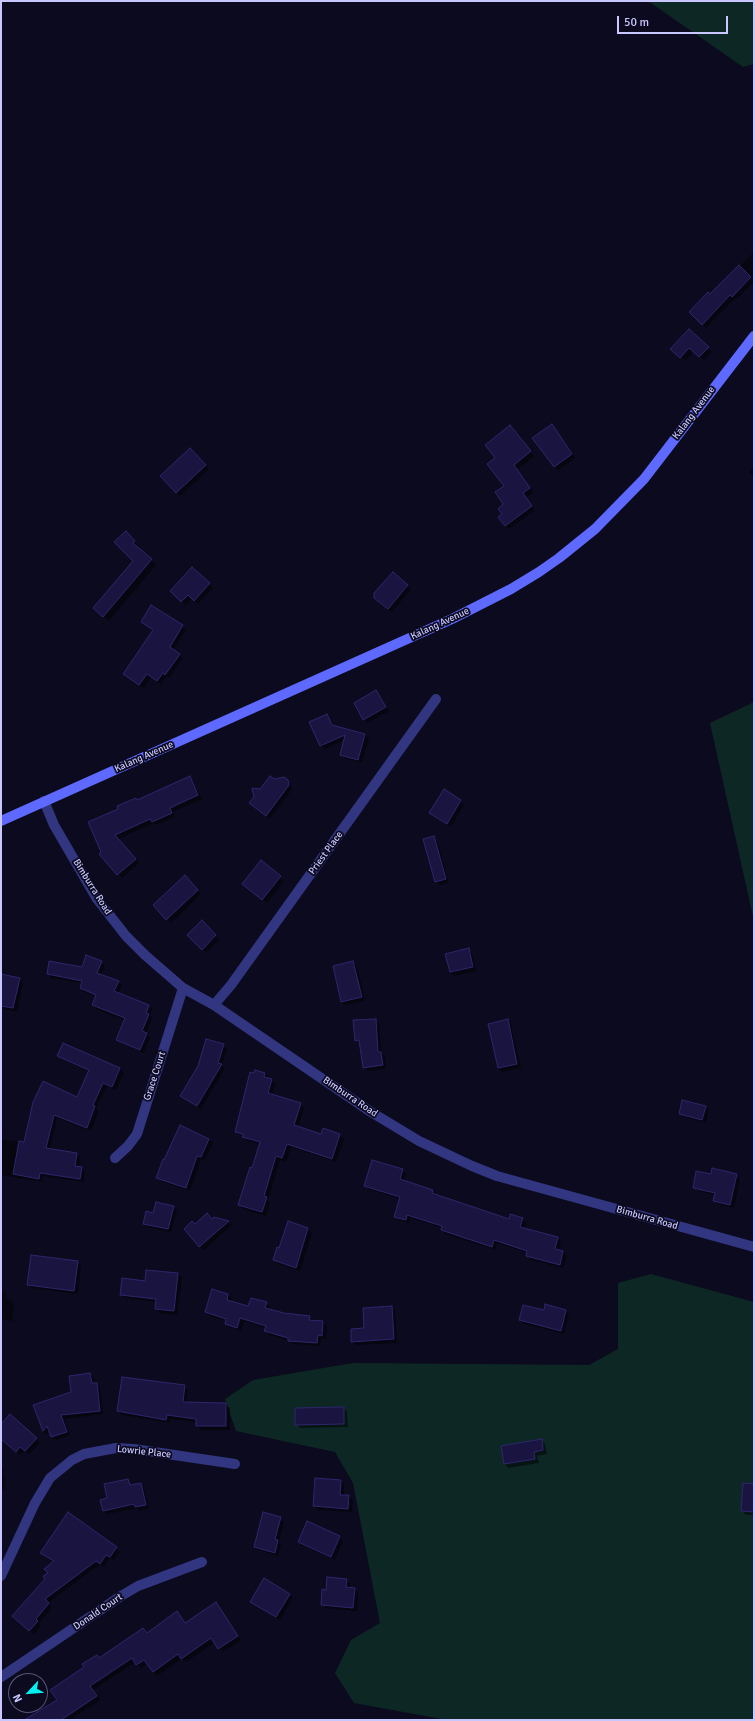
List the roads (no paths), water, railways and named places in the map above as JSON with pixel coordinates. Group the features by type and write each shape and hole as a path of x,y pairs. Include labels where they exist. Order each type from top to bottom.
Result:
{"street":[{"name":"Kalang Avenue","path":"1,821 452,619 511,589 539,572 559,558 595,528 644,479 754,336"},
{"name":"Priest Place","path":"214,1006 231,985 436,699"},
{"name":"Bimburra Road","path":"44,801 54,825 97,899 126,936 145,955 183,988 214,1006 376,1115 420,1142 497,1176 754,1247"},
{"name":"Grace Court","path":"116,1158 137,1134 183,988"},
{"name":"Lowrie Place","path":"1,1576 32,1509 50,1478 72,1460 84,1454 116,1448 134,1449 235,1464"},
{"name":"Donald Court","path":"1,1676 127,1593 155,1579 202,1562"}]}
